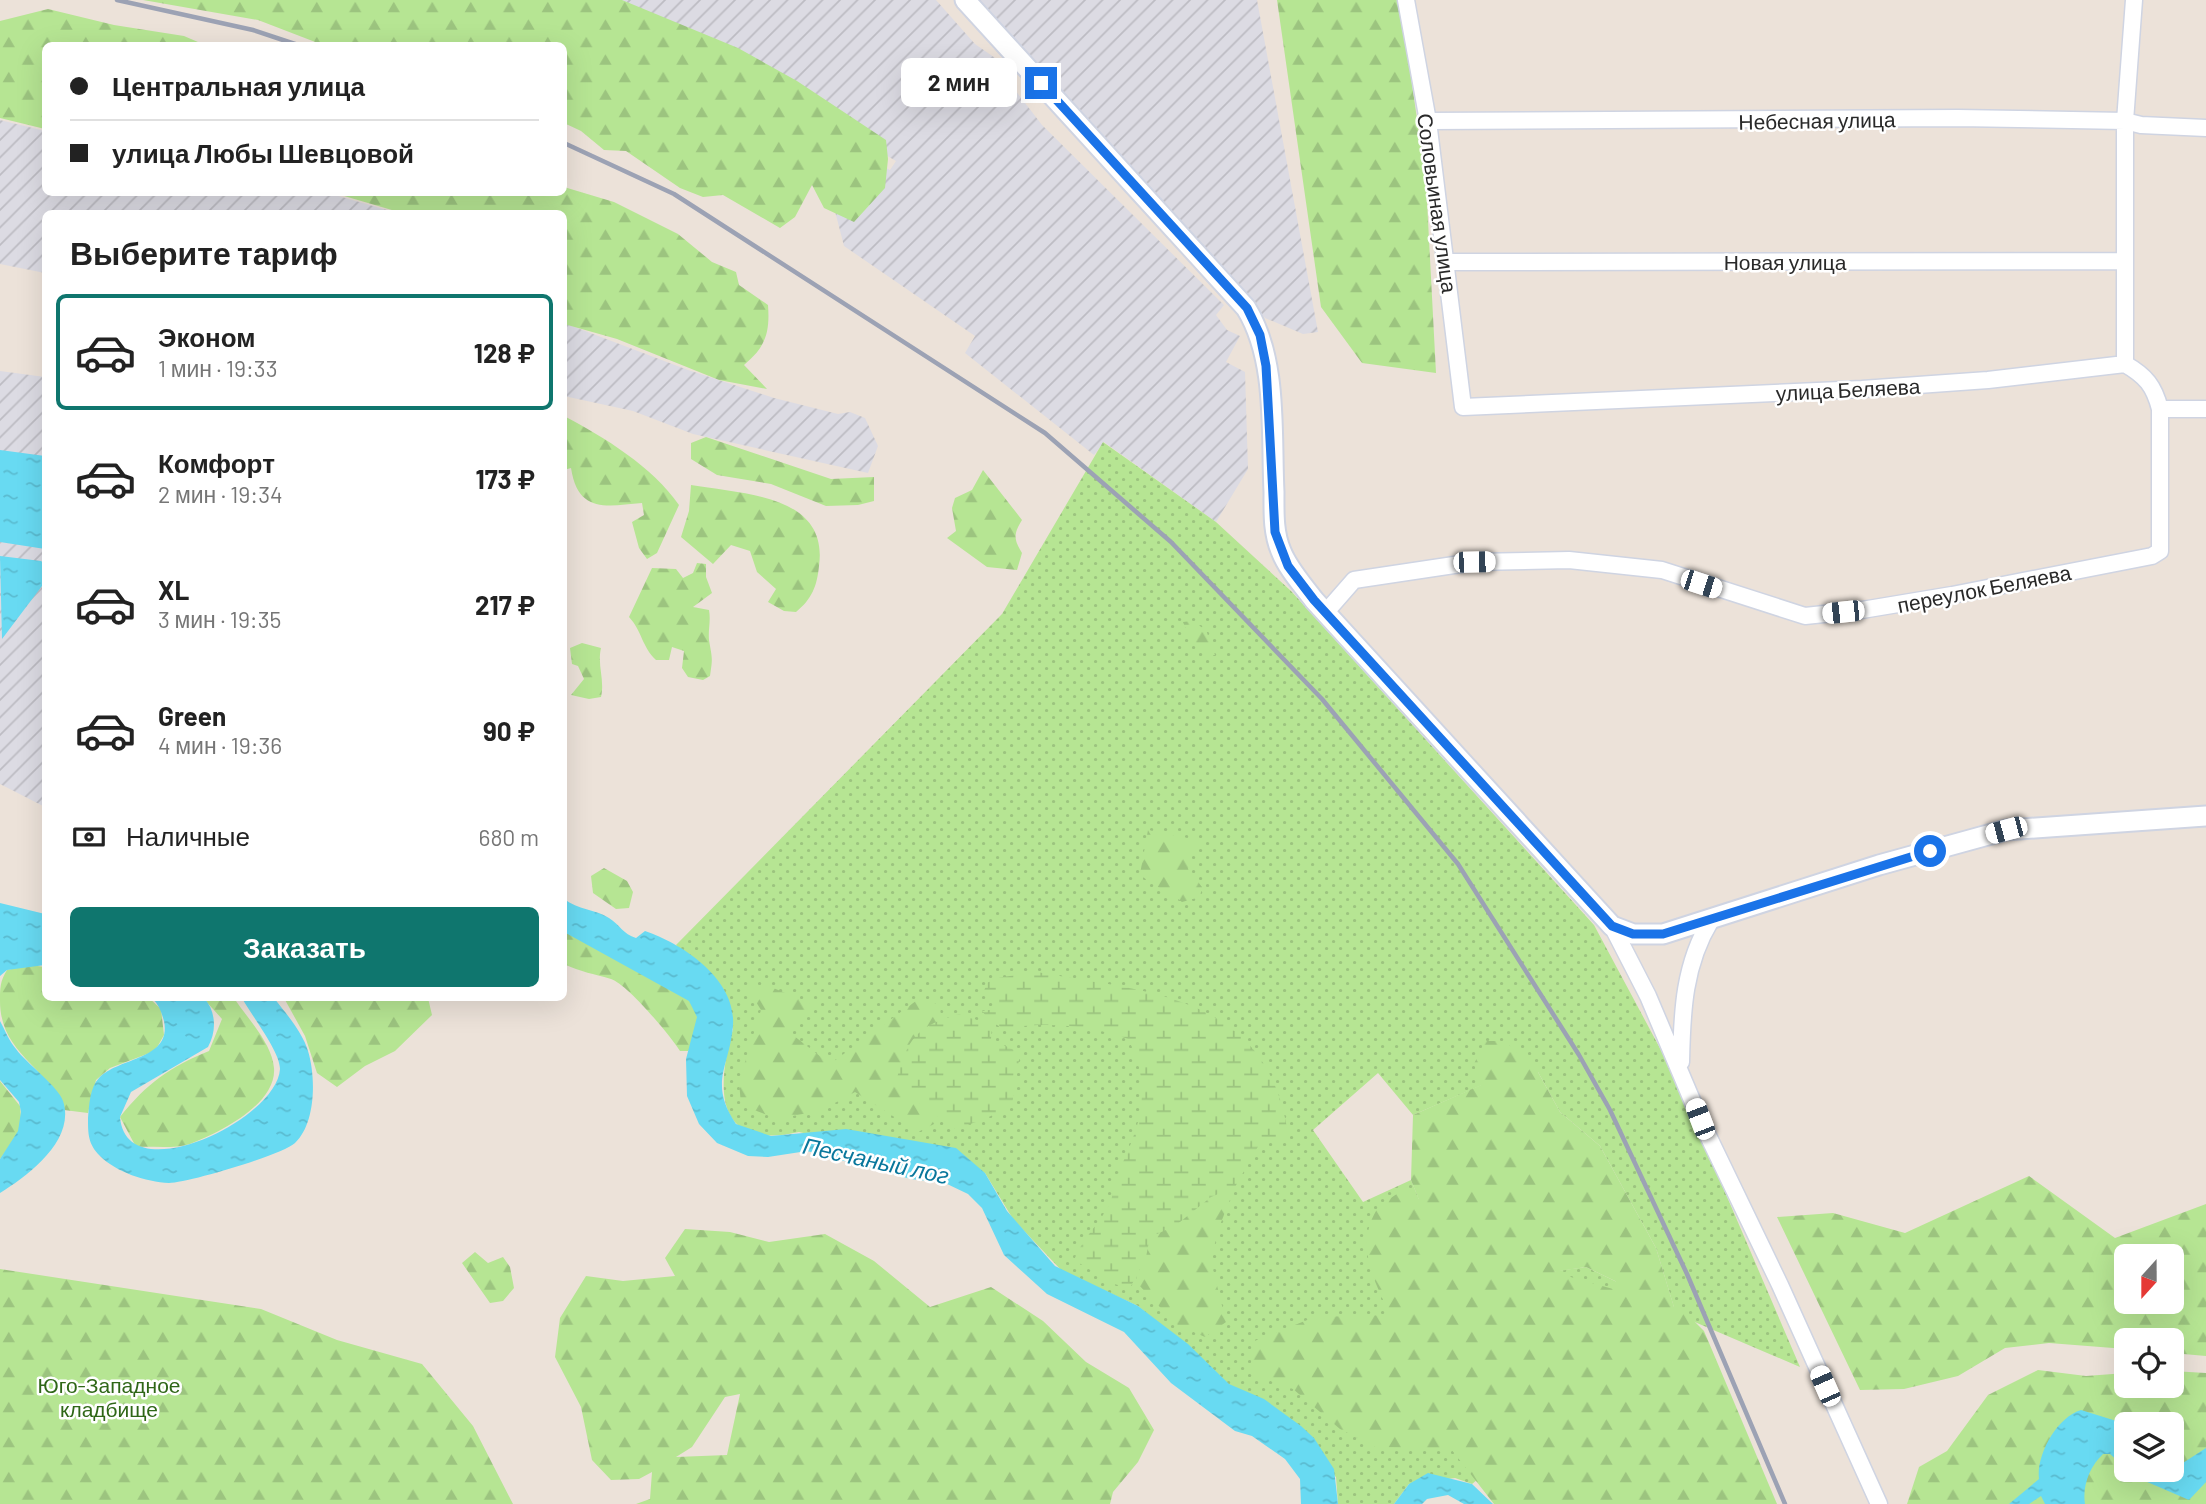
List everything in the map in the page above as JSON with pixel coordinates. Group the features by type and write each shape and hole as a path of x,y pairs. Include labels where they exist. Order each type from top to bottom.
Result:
{"street":[{"path":"965,0 1242,302 1253,319 1266,366 1275,532 1288,566 1326,612 1612,926 1681,1068 1700,1119 1780,1285 1879,1504"},
{"name":"Соловьиная улица","path":"1406,0 1428,121 1463,407"},
{"path":"2134,0 2124,121 2127,140 2123,261 2125,364 2143,374 2155,389 2160,409 2206,409"},
{"name":"Небесная улица","path":"1428,121 1958,118 2124,121 2141,125 2206,128"},
{"name":"Новая улица","path":"1447,262 2123,261"},
{"name":"улица Беляева","path":"1463,407 1862,389 1988,380 2125,364"},
{"name":"переулок Беляева","path":"1326,612 1354,580 1474,562 1569,560 1662,570 1805,616 1862,611 2152,556 2160,551 2160,409"},
{"path":"1612,926 1624,932 1650,935 1711,920 1879,865 2006,830 2206,816"},
{"path":"1681,1068 1682,1012 1690,961 1711,920"}],"shaded area":[{"path":"620,0 936,0 975,44 998,60 1005,70 1002,73 1042,125 1224,305 1216,315 1227,330 1240,336 1226,362 1245,372 1248,469 1216,522 1104,442 1094,455 965,353 975,336 844,246 829,188 853,149 890,170 896,161"},
{"path":"978,0 1257,0 1318,332 1303,334 1265,318"},
{"path":"0,120 42,130 42,196 338,196 387,210 42,210 42,272 0,264"},
{"path":"567,324 688,370 774,398 838,414 850,412 865,418 878,446 868,473 693,434 633,411 567,397"},
{"path":"0,371 42,377 42,805 0,784"}],"green space":[{"path":"143,0 622,0 738,48 797,81 886,140 888,159 885,188 854,222 824,208 812,185 795,217 780,228 723,195 703,197 680,188 626,151 604,150 581,131 567,124 567,42 315,42 258,20"},
{"path":"1277,0 1400,0 1426,182 1436,373 1362,363 1321,307"},
{"path":"48,9 114,25 184,36 198,42 42,42 42,128 0,118 0,21"},
{"path":"567,188 614,202 678,234 712,262 736,272 739,285 768,305 765,338 757,352 744,365 767,389 719,380 617,339 567,325 567,210 392,210 344,196 567,196"},
{"path":"567,418 611,443 656,478 679,505 657,553 647,559 639,548 632,522 644,515 642,503 606,505 587,500 575,483 571,468 567,469"},
{"path":"706,437 831,479 874,477 874,501 858,505 826,506 771,484 717,475 691,459 691,443"},
{"path":"1103,442 1216,522 1291,591 1594,925 1677,1080 1800,1367 1676,1314 1656,1248 1600,1146 1560,1112 1538,1072 1482,1085 1413,1115 1378,1073 1313,1130 1363,1202 1411,1180 1430,1226 1542,1273 1586,1267 1615,1281 1659,1332 1472,1484 1455,1478 1409,1484 1394,1504 1338,1504 1336,1477 1138,1306 1062,1271 1013,1219 985,1173 799,1132 771,1135 750,1132 736,1124 728,1110 724,1093 727,1051 733,1029 676,945 1002,614"},
{"path":"983,470 1022,520 1016,533 1016,541 1022,553 1017,570 987,567 947,538 956,531 952,508 955,498 972,490"},
{"path":"691,485 734,491 778,502 796,511 810,524 818,542 819,566 815,586 802,607 796,612 784,611 768,602 776,589 757,572 750,551 731,545 713,564 681,537 689,511"},
{"path":"697,563 706,564 706,577 712,593 693,607 709,610 712,665 710,676 703,680 688,677 682,668 684,651 672,647 669,660 656,660 629,617 652,568 676,569 683,578 693,573"},
{"path":"1192,621 1206,630 1215,655 1209,655 1190,636 1183,622"},
{"path":"582,643 601,648 601,697 589,699 571,695 584,679 578,666 572,664 570,648"},
{"path":"1148,830 1197,840 1188,869 1202,887 1200,897 1182,902 1140,874"},
{"path":"604,868 627,881 633,892 629,908 616,909 593,893 591,876"},
{"path":"567,927 596,934 705,1011 694,1045 688,1051 680,1051 627,990 611,979 567,965"},
{"path":"30,965 42,967 42,1001 152,1001 161,1009 164,1035 155,1051 110,1068 96,1080 88,1113 64,1110 57,1095 8,1034 2,1019 0,1001 0,988 7,970"},
{"path":"1037,972 1121,986 1197,1008 1229,1027 1256,1053 1276,1088 1288,1134 1282,1142 1269,1140 1260,1143 1235,1187 1211,1197 1175,1226 1150,1237 1146,1257 1130,1288 1114,1284 1074,1260 1081,1245 1109,1205 1118,1173 1138,1123 1142,1091 1136,1057 1128,1039 1099,1030 1050,1025 1004,1029 990,1021 982,1011 997,1009 984,991 987,983 996,978"},
{"path":"766,985 812,1004 789,1032 830,1064 920,998 940,1005 948,1117 918,1132 855,1092 822,1110 778,1119 741,1105 739,1081 761,1010 748,989"},
{"path":"206,1001 236,1001 269,1049 274,1068 266,1094 230,1125 190,1144 136,1147 120,1117 160,1077 209,1051 222,1019"},
{"path":"286,1001 429,1001 432,1015 395,1051 365,1066 337,1087 317,1073 305,1036"},
{"path":"959,1014 992,1025 991,1039 1020,1053 1012,1105 985,1119 955,1129 920,1104 897,1078 906,1052 917,1035 934,1023"},
{"path":"1485,1041 1505,1041 1538,1072 1560,1112 1600,1146 1656,1248 1674,1307 1683,1310 1704,1331 1777,1504 1494,1504 1451,1449 1375,1447 1340,1429 1293,1389 1251,1374 1252,1342 1315,1317 1390,1315 1373,1277 1367,1251 1370,1224 1378,1208 1407,1188 1419,1200 1411,1180 1413,1115 1481,1085 1474,1064","holes":["1586,1267 1615,1281 1620,1291 1553,1272"]},
{"path":"0,1081 20,1106 22,1129 0,1159"},
{"path":"2029,1176 2115,1238 2206,1204 2206,1356 2184,1354 2184,1328 2114,1328 2114,1348 2049,1343 2005,1348 1958,1376 1904,1389 1860,1390 1777,1217 1833,1213 1905,1233"},
{"path":"1198,1180 1235,1187 1218,1230 1211,1261 1226,1322 1205,1337 1176,1324 1137,1283 1133,1249"},
{"path":"685,1229 730,1232 769,1242 825,1234 874,1261 930,1307 991,1287 1043,1321 1086,1362 1129,1388 1154,1430 1138,1462 1113,1492 1110,1504 636,1504 650,1499 652,1472 639,1479 611,1480 592,1460 581,1407 555,1357 560,1318 586,1276 623,1281 675,1276 665,1258","holes":["740,1394 727,1455 676,1457 692,1447 725,1397"]},
{"path":"475,1252 488,1263 503,1257 510,1267 514,1288 503,1301 490,1303 462,1263"},
{"name":"Юго-Западное кладбище","path":"0,1269 261,1309 337,1340 422,1364 473,1426 513,1504 0,1504"},
{"path":"2038,1370 2086,1376 2114,1374 2114,1398 2184,1398 2184,1372 2206,1373 2206,1504 1907,1504 1919,1467 1947,1451 1988,1395"}],"water":[{"path":"0,450 42,456 42,549 0,542"},
{"path":"0,556 41,561 42,586 2,639"},
{"name":"Песчаный лог","path":"567,901 609,918 636,938 645,931 660,937 690,954 716,978 732,1008 733,1025 722,1085 723,1097 736,1124 771,1136 846,1129 956,1148 985,1173 1007,1211 1055,1266 1138,1306 1188,1344 1229,1384 1264,1399 1314,1438 1334,1469 1338,1504 1301,1504 1300,1479 1285,1459 1252,1436 1235,1431 1171,1383 1124,1332 1047,1294 1004,1255 982,1208 968,1194 945,1183 911,1179 807,1151 768,1157 748,1156 717,1143 699,1124 687,1096 686,1059 697,1017 689,1001 567,934"},
{"path":"0,903 42,913 42,965 7,970 0,976"},
{"path":"154,1001 206,1001 213,1015 213,1034 208,1047 131,1092 120,1117 128,1139 147,1148 172,1148 201,1140 230,1126 255,1109 273,1089 280,1069 270,1043 244,1001 276,1001 302,1037 311,1062 313,1086 310,1112 307,1124 295,1143 234,1168 169,1183 132,1175 114,1167 100,1156 91,1143 89,1134 88,1118 92,1091 99,1078 108,1071 152,1051 160,1043 164,1034 164,1021"},
{"path":"0,1021 16,1049 60,1095 65,1115 63,1129 47,1155 36,1167 0,1193 0,1159 18,1131 21,1112 19,1102 0,1080"},
{"path":"2081,1410 2114,1420 2114,1458 2110,1454 2103,1454 2094,1464 2085,1490 2085,1504 2045,1504 2041,1496 2029,1504 2009,1504 2039,1479 2041,1459 2050,1438 2072,1414"},
{"path":"2206,1448 2206,1482 2189,1500 2147,1482 2184,1482 2184,1462"},
{"path":"1428,1473 1472,1484 1493,1504 1464,1504 1448,1495 1427,1499 1422,1504 1394,1504 1409,1484"}],"railway":[{"path":"117,0 253,30 289,42"},
{"path":"567,144 674,194 1045,433 1171,542 1322,699 1458,864 1579,1055 1610,1110 1687,1274 1785,1504"}],"route":[{"path":"1041,83 1247,308 1253,319 1264,349 1269,393 1275,532 1288,566 1314,600 1435,729 1612,926 1633,934 1663,934 1930,851"}]}
